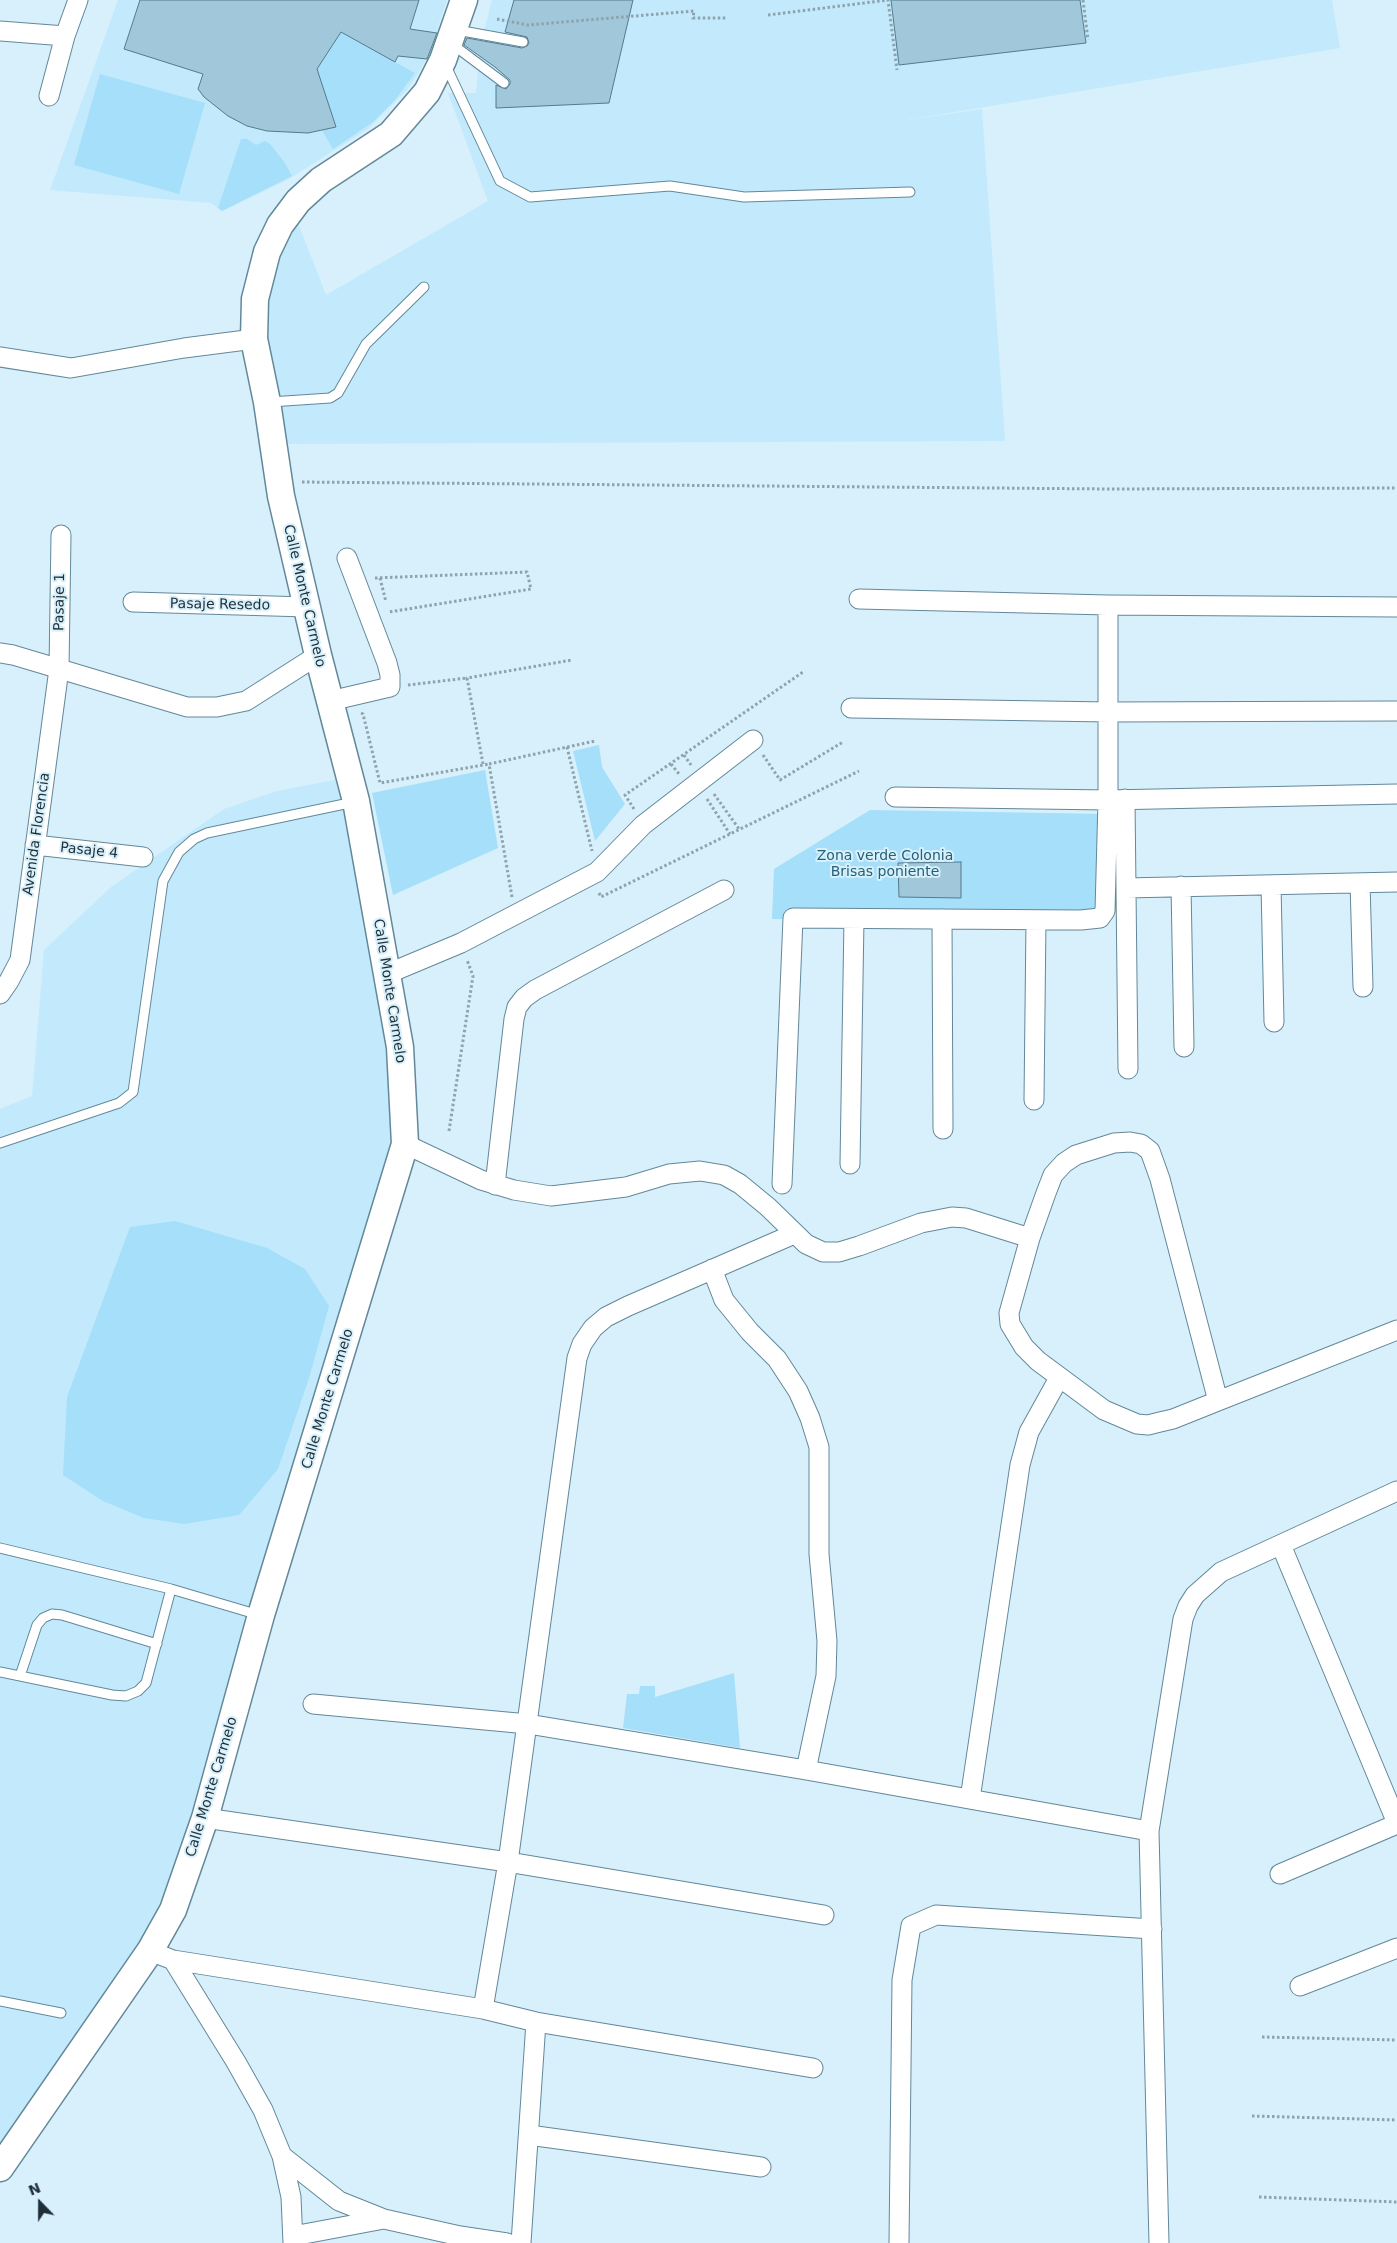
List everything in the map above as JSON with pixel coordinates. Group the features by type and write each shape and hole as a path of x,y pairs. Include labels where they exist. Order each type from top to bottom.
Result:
{"street":[{"path":"49,96 65,36 78,0"},
{"name":"Calle Monte Carmelo","path":"0,2168 162,1956 173,1910 205,1818 261,1615 405,1144 400,1046 338,699 318,654 279,482 267,402 254,339 255,299 267,252 280,225 298,201 321,180 368,151 390,134 427,92 449,44 464,0"},
{"path":"0,32 65,36"},
{"path":"0,357 71,368 184,348 254,339"},
{"name":"Pasaje 1","path":"59,669 61,534"},
{"path":"338,699 390,687 387,663 347,558"},
{"path":"859,599 1108,606 1397,608"},
{"name":"Pasaje Resedo","path":"133,602 307,607"},
{"path":"1108,606 1109,712 1126,888 1128,1068"},
{"path":"0,653 187,707 217,707 246,701 318,654"},
{"name":"Avenida Florencia","path":"0,994 10,981 20,960 59,669"},
{"path":"851,708 1109,712 1397,711"},
{"path":"387,974 461,943 598,872 643,825 753,740"},
{"path":"895,797 1117,800 1397,794"},
{"path":"782,1184 793,918 1091,920 1100,918 1105,911 1117,800"},
{"name":"Pasaje 4","path":"35,845 143,857"},
{"path":"1126,888 1397,882"},
{"path":"1360,883 1363,986"},
{"path":"1271,885 1274,1022"},
{"path":"1182,886 1184,1047"},
{"path":"495,1185 514,1018 517,1007 524,998 535,990 724,890"},
{"path":"850,1164 854,919"},
{"path":"942,919 943,1129"},
{"path":"1034,1100 1036,920"},
{"path":"1218,1401 1160,1179 1150,1151 1141,1144 1130,1142 1114,1143 1076,1155 1064,1163 1053,1176 1030,1238 1009,1313 1010,1324 1024,1347 1059,1378 1104,1410 1137,1424 1148,1425 1160,1422 1218,1401 1397,1330"},
{"path":"405,1144 495,1185 551,1196 626,1187 669,1174 700,1171 724,1175 740,1184 806,1244 823,1252 839,1252 921,1223 952,1217 966,1218 1030,1238"},
{"path":"483,2009 508,1862 577,1358 582,1344 593,1328 606,1317 794,1234"},
{"path":"712,1269 724,1300 750,1332 777,1359 798,1391 819,1446 819,1554 825,1608 826,1659 821,1702 806,1770"},
{"path":"970,1799 1020,1465 1029,1432 1059,1378"},
{"path":"1159,2243 1149,1831 1183,1619 1188,1606 1205,1585 1221,1572 1397,1491"},
{"path":"1280,1874 1397,1824 1281,1545"},
{"path":"313,1704 528,1724 806,1770 1149,1831"},
{"path":"205,1818 508,1862 824,1915"},
{"path":"899,2243 902,1980 911,1926 936,1915 1152,1929"},
{"path":"1300,1986 1397,1948"},
{"path":"162,1956 483,2009 536,2022 813,2068"},
{"path":"162,1956 236,2062 263,2110 282,2156 291,2197 293,2240 384,2219"},
{"path":"521,2243 536,2022"},
{"path":"529,2136 761,2168"},
{"path":"282,2156 339,2202 384,2219 460,2239 507,2243"}],"lane":[{"path":"449,44 523,42"},
{"path":"449,44 504,84"},
{"path":"449,44 500,181 530,197 670,186 744,197 910,192"},
{"path":"267,402 330,398 338,393 366,344 424,287"},
{"path":"0,1143 118,1104 133,1092 163,881 179,852 194,838 207,833 320,811 356,801"},
{"path":"0,1548 171,1589 261,1615"},
{"path":"0,1672 112,1695 126,1696 138,1691 146,1683 171,1589"},
{"path":"20,1676 37,1625 43,1618 52,1614 62,1615 157,1644"},
{"path":"0,2001 61,2013"}],"path":[{"path":"768,15 888,0 897,70"},
{"path":"1083,0 1088,40"},
{"path":"497,19 528,25 694,11 693,18 727,18"},
{"path":"279,482 1099,489 1397,488"},
{"path":"355,580 527,572 531,590 389,612"},
{"path":"390,687 467,678 572,660"},
{"path":"643,825 625,795 803,672"},
{"path":"467,678 484,764"},
{"path":"338,699 348,709 363,714 380,783 489,764 596,741"},
{"path":"738,717 780,780 843,742"},
{"path":"567,747 598,872"},
{"path":"489,764 515,915"},
{"path":"610,892 859,771"},
{"path":"730,834 706,799 708,795 714,794 740,829"},
{"path":"448,1131 473,976 461,943"},
{"path":"1262,2037 1397,2040"},
{"path":"1252,2116 1397,2120"},
{"path":"1259,2197 1397,2202"}],"shaded area":[{"path":"118,0 447,0 430,52 418,74 406,91 368,129 287,180 222,211 211,203 50,190"},
{"path":"492,0 1332,0 1340,48 895,122 982,109 1005,441 283,444 270,372 263,306 274,267 286,238 298,223 326,295 488,201 448,93 476,93 480,47"},
{"path":"350,777 405,1144 173,1910 0,2168 0,1109 32,1096 44,950 111,887 224,809 277,791"}],"green space":[{"path":"341,32 415,73 395,100 373,122 333,149 322,130 317,69"},
{"path":"100,74 205,103 179,194 74,165"},
{"path":"241,139 247,139 256,145 265,141 270,144 285,163 292,176 222,211 218,208"},
{"path":"599,745 602,767 625,804 595,841 573,751"},
{"path":"485,770 498,848 393,895 372,793"},
{"name":"Zona verde Colonia Brisas poniente","path":"870,810 1107,814 1105,911 1076,920 772,919 774,869"},
{"path":"175,1221 267,1248 305,1269 329,1306 310,1375 278,1469 239,1515 184,1524 144,1518 103,1501 63,1475 67,1397 130,1227"},
{"path":"734,1673 740,1748 623,1728 627,1694 639,1694 640,1686 655,1686 655,1697"}],"building":[{"path":"140,0 419,0 410,29 437,33 427,59 398,56 395,62 341,32 317,69 336,127 308,133 267,131 247,126 228,116 204,97 198,89 203,74 124,49"},
{"path":"514,0 633,0 609,103 496,108 496,85 506,89 510,84 510,80 464,45 467,38 522,48 527,46 529,43 527,37 505,32"},
{"path":"891,0 1080,0 1086,43 899,65"},
{"path":"961,862 961,898 899,897 898,863"}]}
